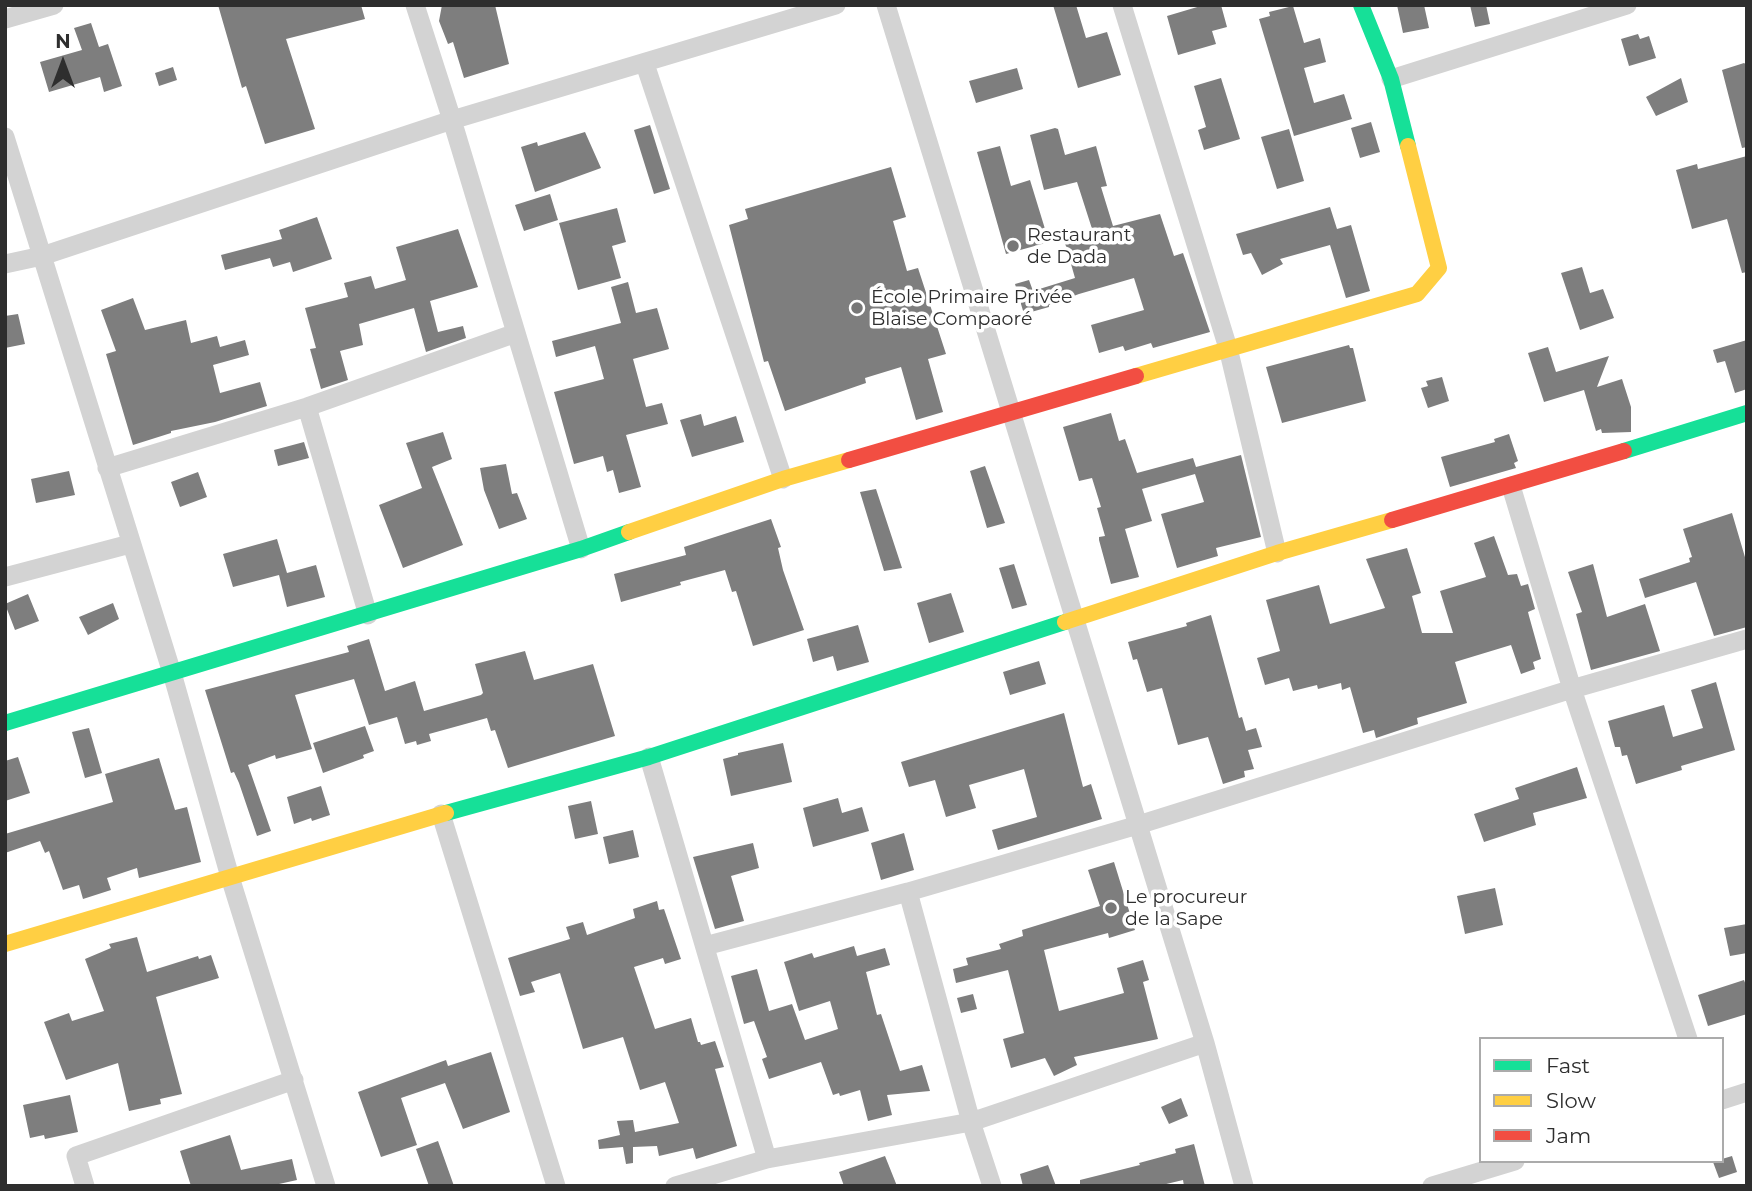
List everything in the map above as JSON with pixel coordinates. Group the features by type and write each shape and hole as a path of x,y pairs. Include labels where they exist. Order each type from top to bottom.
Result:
{"street":[{"path":"5,19 54,5"},
{"path":"415,5 581,549"},
{"path":"5,264 42,256 452,120 836,5"},
{"path":"886,5 1205,1043 1244,1186"},
{"path":"1122,5 1228,348 1277,553"},
{"path":"5,723 581,549 783,479 1417,293 1439,268 1391,79 1362,5"},
{"path":"1391,79 1627,5"},
{"path":"645,64 783,479"},
{"path":"5,137 172,673 230,877 326,1186"},
{"path":"107,468 307,407 516,334"},
{"path":"307,407 368,615"},
{"path":"5,944 441,814 649,757 1277,553 1510,486 1747,413"},
{"path":"1510,486 1572,689 1687,1037"},
{"path":"5,577 130,544"},
{"path":"705,946 908,892 1138,825 1572,689 1747,639"},
{"path":"649,757 767,1159"},
{"path":"441,814 556,1186"},
{"path":"908,892 971,1122 992,1186"},
{"path":"675,1186 767,1159 971,1122 1205,1043"},
{"path":"85,1186 76,1156 293,1080"},
{"path":"1724,1099 1747,1092"},
{"path":"1432,1186 1508,1163"}],"building":[{"path":"218,5 361,5 365,19 286,39 315,129 265,144 246,86 242,88"},
{"path":"442,5 495,5 509,64 464,78 453,42 448,44 439,21"},
{"path":"1053,5 1076,5 1086,38 1107,32 1121,75 1078,88"},
{"path":"1204,5 1221,5 1227,27 1212,31 1216,44 1178,55 1167,16"},
{"path":"1397,5 1424,5 1429,28 1403,33"},
{"path":"1470,5 1486,5 1490,24 1475,27"},
{"path":"1293,6 1304,43 1320,38 1326,62 1304,68 1314,103 1344,94 1352,119 1294,136 1259,19 1270,16 1269,12"},
{"path":"91,23 99,47 108,44 122,86 104,92 100,77 49,92 40,62 82,50 74,28"},
{"path":"1638,34 1640,39 1649,36 1656,58 1629,66 1621,39"},
{"path":"1744,63 1747,65 1747,147 1742,148 1722,70"},
{"path":"173,67 177,80 159,86 155,73"},
{"path":"1017,68 1023,89 976,103 969,81"},
{"path":"1221,78 1240,139 1204,150 1198,130 1206,127 1194,86"},
{"path":"1681,78 1688,102 1656,116 1646,97"},
{"path":"1371,122 1380,152 1360,158 1351,128"},
{"path":"650,125 670,189 654,194 634,130"},
{"path":"1058,129 1065,155 1096,146 1107,186 1101,187 1113,226 1160,214 1174,256 1183,253 1210,332 1153,348 1151,343 1125,351 1123,346 1099,353 1091,325 1144,310 1134,278 1024,314 1015,284 1029,280 1033,291 1075,278 1065,243 1094,235 1077,182 1044,190 1030,135"},
{"path":"1289,129 1304,181 1277,189 1261,137"},
{"path":"585,132 601,168 535,192 521,147 537,142 538,146"},
{"path":"1000,146 1011,186 1030,180 1049,242 1006,254 977,152"},
{"path":"1747,156 1747,272 1742,273 1727,219 1692,229 1676,170 1697,164 1698,169"},
{"path":"891,167 906,217 893,221 907,271 918,268 946,354 928,359 943,412 916,420 901,367 865,378 866,383 785,411 768,361 764,362 729,225 748,219 745,209"},
{"path":"550,194 558,220 524,231 515,205"},
{"path":"1330,207 1337,229 1351,225 1370,291 1346,298 1330,245 1280,259 1283,264 1262,275 1251,253 1243,255 1236,234"},
{"path":"617,208 626,242 612,246 621,278 578,290 559,223"},
{"path":"317,217 332,259 293,272 290,262 273,267 270,258 225,270 221,255 282,239 279,230"},
{"path":"458,229 478,287 430,301 438,332 463,326 466,338 426,352 414,308 359,324 363,345 340,351 348,380 321,389 310,349 316,348 305,308 348,297 344,283 371,276 375,289 406,280 396,247"},
{"path":"1582,267 1590,293 1603,289 1614,318 1580,330 1561,273"},
{"path":"628,282 636,313 657,308 669,349 633,359 646,407 662,403 668,424 626,435 641,487 619,493 613,470 607,472 603,456 574,464 554,392 604,379 595,346 556,357 552,341 621,323 611,287"},
{"path":"133,298 145,330 186,320 191,343 217,336 220,347 245,340 249,355 213,365 220,393 260,382 267,406 215,422 171,431 133,445 106,354 116,351 101,310"},
{"path":"18,314 25,344 5,348 5,316"},
{"path":"1747,340 1747,389 1735,393 1725,361 1717,363 1713,350"},
{"path":"1349,345 1353,348 1366,401 1282,423 1266,367"},
{"path":"1548,347 1556,372 1609,356 1597,387 1622,379 1631,407 1631,432 1602,433 1601,429 1596,431 1584,390 1544,402 1528,353"},
{"path":"1442,377 1449,401 1428,408 1421,388 1428,386 1426,381"},
{"path":"1111,413 1119,441 1125,439 1137,473 1193,458 1196,467 1241,455 1261,537 1216,548 1218,556 1177,568 1161,514 1204,502 1195,474 1142,489 1152,521 1125,529 1139,577 1111,584 1099,540 1099,537 1105,536 1097,508 1101,507 1092,478 1079,481 1063,427"},
{"path":"701,414 704,426 736,416 744,442 692,457 680,420"},
{"path":"443,432 452,459 432,467 463,545 403,568 379,505 422,488 406,443"},
{"path":"1509,434 1518,461 1514,463 1516,468 1450,487 1441,457 1495,442 1494,439"},
{"path":"304,442 309,458 278,466 274,450"},
{"path":"506,464 512,494 517,493 527,519 499,529 484,490 480,468"},
{"path":"985,466 1005,523 987,528 970,471"},
{"path":"69,471 75,495 36,503 31,479"},
{"path":"198,472 207,497 180,507 171,482"},
{"path":"876,489 902,568 884,571 860,492"},
{"path":"1732,513 1747,564 1747,627 1714,636 1696,582 1645,598 1639,579 1690,562 1689,558 1692,557 1683,529"},
{"path":"771,519 781,547 778,548 783,570 804,630 753,646 736,591 732,592 725,570 621,602 614,574 686,555 684,547"},
{"path":"1494,536 1508,575 1517,574 1521,586 1528,584 1535,609 1528,612 1541,659 1533,662 1535,669 1521,674 1511,645 1455,662 1467,703 1417,718 1418,724 1376,738 1374,730 1363,733 1350,687 1342,690 1341,683 1318,689 1317,685 1293,691 1289,678 1265,685 1257,658 1280,651 1266,600 1319,585 1330,624 1385,608 1366,559 1407,548 1421,593 1412,596 1422,633 1453,633 1440,591 1486,577 1474,543"},
{"path":"277,539 287,573 316,565 325,597 287,607 279,575 233,587 223,554"},
{"path":"1014,564 1027,605 1012,609 999,568"},
{"path":"1593,564 1607,617 1645,604 1660,651 1591,670 1576,614 1582,612 1568,572"},
{"path":"951,593 964,632 929,643 917,603"},
{"path":"28,594 39,621 15,630 5,604"},
{"path":"113,603 119,619 88,635 79,617"},
{"path":"1211,615 1239,718 1242,717 1246,731 1256,728 1262,747 1248,750 1254,769 1244,771 1245,777 1223,784 1208,737 1178,745 1162,688 1147,692 1137,659 1133,660 1128,642 1187,626 1186,623"},
{"path":"858,625 869,662 837,671 833,656 813,662 807,639"},
{"path":"369,639 385,691 415,681 424,711 481,695 483,693 475,664 525,651 534,680 593,664 615,736 508,768 495,730 491,731 487,718 429,734 431,741 417,745 416,741 405,744 397,717 369,725 354,679 295,695 312,749 276,759 275,755 248,765 271,831 257,836 239,783 234,772 231,773 205,690 349,652 347,646"},
{"path":"1039,661 1046,684 1010,695 1003,672"},
{"path":"1716,682 1735,750 1681,766 1682,770 1636,784 1627,755 1622,756 1620,747 1615,747 1608,721 1664,705 1673,737 1703,728 1691,690"},
{"path":"1064,713 1083,787 1091,784 1102,819 998,850 992,830 1037,817 1024,769 969,785 976,808 946,817 935,780 909,787 901,762"},
{"path":"365,726 374,751 363,755 364,758 323,773 313,743"},
{"path":"89,728 102,773 85,778 72,732"},
{"path":"783,743 792,782 731,796 723,759"},
{"path":"18,757 30,793 5,801 5,761"},
{"path":"159,758 175,810 187,807 201,862 139,878 137,868 107,878 111,890 83,899 79,885 63,890 49,851 45,853 40,841 5,853 5,834 113,802 105,774"},
{"path":"1577,767 1587,798 1533,813 1536,825 1484,842 1474,814 1519,799 1515,788"},
{"path":"321,786 330,815 294,824 287,797"},
{"path":"838,798 842,813 862,807 869,831 813,847 803,808"},
{"path":"591,801 598,834 575,839 568,806"},
{"path":"633,830 639,857 609,864 603,837"},
{"path":"904,833 914,870 881,880 871,843"},
{"path":"753,843 759,868 731,876 744,921 715,929 693,857"},
{"path":"1114,862 1135,930 1109,938 1108,933 1044,950 1059,1011 1124,993 1117,968 1143,960 1149,980 1143,982 1158,1039 1074,1057 1077,1065 1054,1076 1045,1058 1011,1068 1003,1039 1024,1033 1008,970 956,983 953,969 968,965 966,958 1001,949 999,944 1023,936 1022,930 1100,906 1088,870"},
{"path":"1495,888 1503,925 1465,934 1457,896"},
{"path":"657,901 659,910 664,909 681,959 665,964 663,958 634,967 655,1029 691,1018 701,1045 715,1041 724,1067 715,1069 737,1146 696,1159 693,1148 659,1156 657,1146 633,1147 633,1163 626,1164 623,1147 599,1149 598,1140 620,1135 617,1121 633,1120 635,1132 679,1123 665,1082 640,1090 623,1037 583,1049 560,973 531,982 535,992 520,996 508,958 570,939 566,927 583,922 587,935 635,918 633,909"},
{"path":"1747,924 1747,953 1730,956 1724,928"},
{"path":"137,937 147,972 198,956 199,959 211,955 219,978 156,997 182,1094 160,1099 161,1104 129,1111 118,1063 66,1080 44,1022 69,1013 72,1021 104,1011 85,959 111,948 109,944"},
{"path":"854,946 857,956 885,948 890,965 866,972 877,1015 881,1014 900,1071 922,1065 930,1091 887,1095 892,1115 868,1121 860,1090 840,1096 839,1093 833,1095 821,1062 769,1079 762,1059 767,1057 754,1021 744,1024 731,976 757,969 769,1011 792,1004 805,1040 838,1029 830,1001 799,1011 784,962 812,953 814,958"},
{"path":"1744,980 1747,988 1747,1014 1708,1026 1698,995"},
{"path":"973,994 977,1009 961,1013 957,998"},
{"path":"491,1052 510,1112 463,1129 445,1083 401,1098 417,1145 381,1157 358,1092 446,1060 448,1066"},
{"path":"70,1095 78,1132 45,1139 44,1135 30,1138 23,1105"},
{"path":"1181,1098 1188,1116 1169,1124 1161,1107"},
{"path":"230,1135 241,1170 292,1159 297,1180 270,1186 191,1186 180,1151"},
{"path":"438,1141 454,1186 429,1186 416,1149"},
{"path":"1194,1144 1205,1186 1184,1186 1183,1180 1158,1186 1080,1186 1080,1180 1140,1165 1139,1163 1176,1153 1175,1149"},
{"path":"885,1156 897,1186 844,1186 839,1172"},
{"path":"1732,1156 1737,1172 1719,1178 1713,1163 1724,1163 1724,1158"},
{"path":"1048,1165 1056,1186 1023,1186 1020,1174"}],"traffic: fast":[{"path":"1361,5 1391,79 1408,146"},
{"path":"1624,451 1747,413"},
{"path":"5,723 581,549 629,532"},
{"path":"446,813 649,757 1065,622"}],"traffic: slow":[{"path":"1136,376 1417,294 1439,268 1408,146"},
{"path":"629,532 783,479 849,460"},
{"path":"1065,622 1277,553 1392,520"},
{"path":"5,944 446,813"}],"traffic: jam":[{"path":"849,460 1136,376"},
{"path":"1392,520 1624,451"}],"place":[{"name":"Restaurant de Dada","path":"1013,246"},
{"name":"École Primaire Privée Blaise Compaoré","path":"857,308"},
{"name":"Le procureur de la Sape","path":"1111,908"}]}
